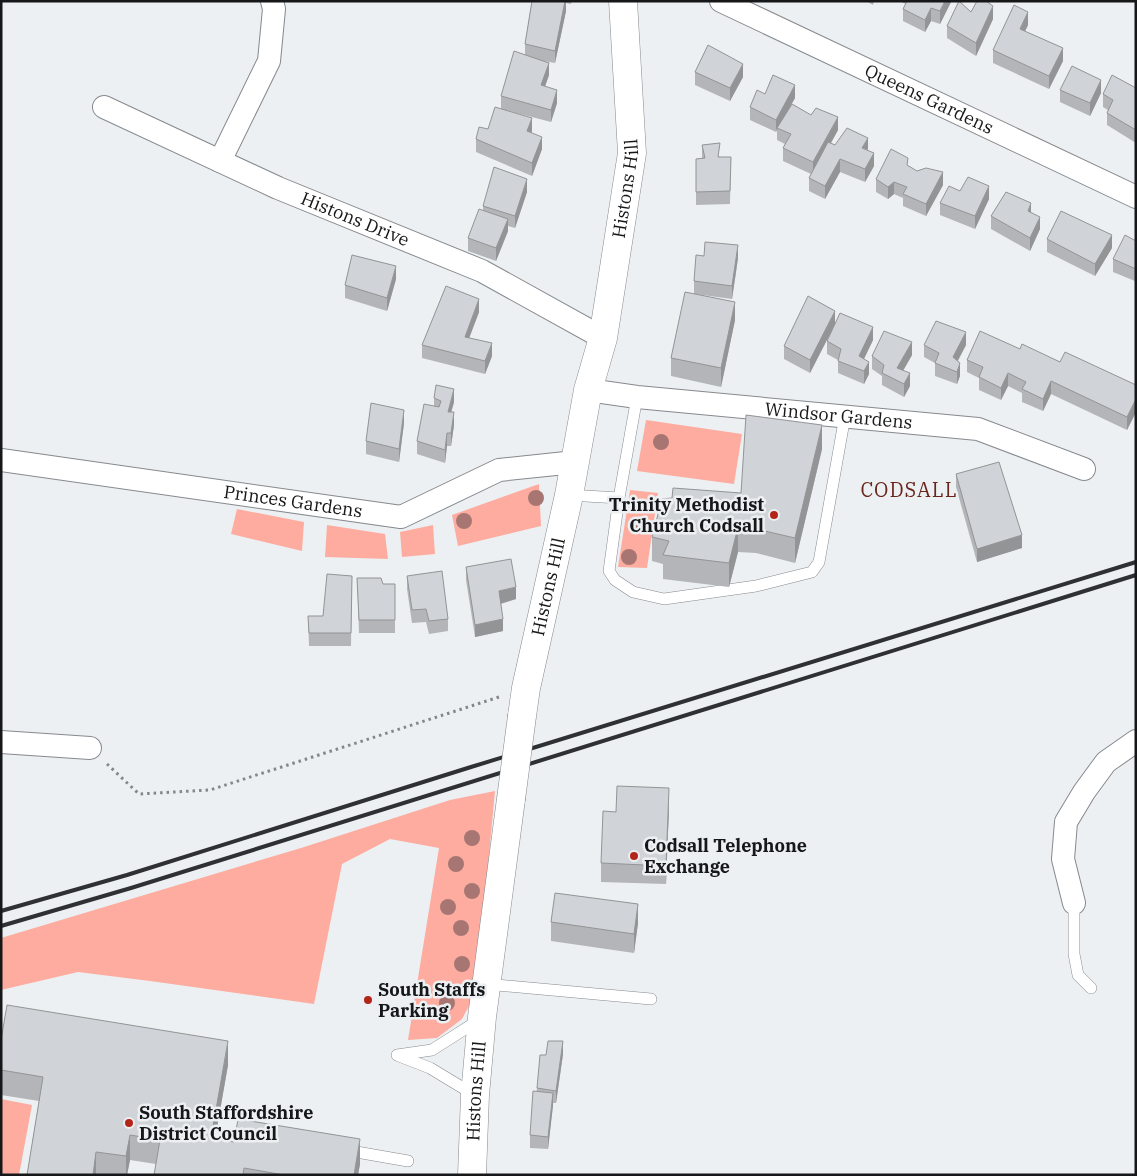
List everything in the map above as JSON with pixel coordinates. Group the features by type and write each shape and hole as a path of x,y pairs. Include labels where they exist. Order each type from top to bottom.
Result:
{"street":[{"path":"220,161 269,61 274,9 272,1"},
{"name":"Histons Hill","path":"472,1175 475,1095 482,1017 526,688 569,495 588,390 603,338 632,153 623,1"},
{"name":"Queens Gardens","path":"721,1 1136,197"},
{"name":"Histons Drive","path":"104,107 278,188 482,271 603,338"},
{"name":"Windsor Gardens","path":"588,390 637,397 978,429 1084,470"},
{"name":"Princes Gardens","path":"1,460 401,517 499,470 575,462"},
{"path":"1074,903 1062,859 1066,822 1084,792 1106,762 1136,741"},
{"path":"1,742 90,748"}],"lane":[{"path":"637,397 619,498 610,571 615,580 633,592 664,598 756,586 812,572 820,562 845,416"},
{"path":"569,495 619,498"},
{"path":"1074,903 1074,954 1078,975 1091,988"},
{"path":"486,984 651,999"},
{"path":"475,1095 430,1068 397,1055 432,1050 482,1017"},
{"path":"336,1149 408,1161"}],"path":[{"path":"90,748 139,794 210,790 526,688"}],"shaded area":[{"path":"646,420 742,434 734,484 637,471"},
{"path":"539,484 541,526 458,546 452,515"},
{"path":"630,490 658,493 647,568 618,567"},
{"path":"237,509 304,522 302,551 231,534"},
{"path":"327,525 385,534 388,559 325,557"},
{"path":"433,525 435,554 402,557 400,532"},
{"path":"495,791 476,993 462,1019 437,1038 408,1040 439,848 390,839 342,864 314,1004 78,972 1,990 1,938 301,848 450,800"},
{"path":"1,1099 32,1105 19,1175 1,1175"}],"building":[{"path":"532,1 565,1 555,51 525,44"},
{"path":"907,1 945,1 940,11 931,8 925,20 903,9"},
{"path":"959,1 971,12 977,1 986,1 993,6 976,43 947,26"},
{"path":"1014,5 1028,12 1020,29 1063,48 1049,76 993,50"},
{"path":"708,45 743,64 730,88 695,72"},
{"path":"514,51 549,63 541,85 557,90 551,110 501,96"},
{"path":"1072,66 1101,80 1090,103 1060,90"},
{"path":"773,75 795,85 776,120 750,107 757,90 765,94"},
{"path":"1112,75 1136,88 1136,130 1107,113 1113,100 1103,94"},
{"path":"792,104 811,115 816,108 838,117 813,162 783,148 791,134 777,128"},
{"path":"495,107 532,118 527,131 542,137 532,163 476,139 479,127 488,129"},
{"path":"847,128 868,138 862,148 874,153 865,169 840,159 825,186 809,178 828,142 835,145"},
{"path":"720,143 718,157 731,157 730,191 696,192 696,159 705,158 702,145"},
{"path":"891,149 908,158 907,165 917,171 926,168 943,172 926,204 903,194 907,187 894,182 888,187 876,179"},
{"path":"494,167 527,179 515,216 483,206"},
{"path":"968,177 989,186 975,216 940,203 949,186 960,191"},
{"path":"1006,192 1031,203 1028,211 1040,217 1030,238 991,216"},
{"path":"479,209 508,219 496,248 468,238"},
{"path":"1061,211 1112,235 1095,264 1047,239"},
{"path":"1125,235 1136,241 1136,269 1113,259"},
{"path":"705,242 738,245 732,286 694,281 696,255 704,256"},
{"path":"352,255 396,266 387,298 345,285"},
{"path":"446,286 479,299 465,337 492,343 485,361 422,345"},
{"path":"685,292 735,302 721,368 671,358"},
{"path":"808,296 835,311 810,360 784,346"},
{"path":"840,313 873,327 859,356 869,362 864,371 838,361 841,349 827,341"},
{"path":"936,321 966,332 953,357 960,363 957,372 935,363 939,353 924,345"},
{"path":"884,331 912,342 897,368 910,373 904,384 882,373 884,365 872,356"},
{"path":"980,331 1020,349 1022,344 1060,362 1065,352 1136,385 1136,399 1127,417 1051,381 1043,399 1022,389 1026,382 1008,373 1001,388 979,377 983,367 967,360"},
{"path":"436,385 454,389 448,412 454,412 451,433 447,433 445,450 417,441 424,404 439,407 441,401 434,398"},
{"path":"371,403 404,410 399,449 366,441"},
{"name":"Trinity Methodist Church Codsall","path":"746,415 822,425 795,538 738,527 729,563 663,555 669,541 652,537 662,499 672,498 673,488 741,493"},
{"path":"999,462 1022,535 977,549 956,474"},
{"path":"511,559 516,587 499,591 503,619 475,625 466,567"},
{"path":"442,571 448,619 429,621 426,609 412,610 407,576"},
{"path":"327,574 352,576 351,633 309,633 308,616 323,616"},
{"path":"357,578 381,578 383,584 395,584 395,620 359,620"},
{"name":"Codsall Telephone Exchange","path":"617,786 669,788 666,866 601,863 603,811 616,812"},
{"path":"555,893 638,904 634,934 551,922"},
{"name":"South Staffordshire District Council","path":"7,1005 228,1041 211,1138 234,1142 238,1119 360,1139 354,1175 284,1175 244,1168 243,1175 154,1175 160,1140 130,1135 126,1156 96,1152 93,1175 27,1175 43,1077 1,1070 1,1040"},
{"path":"548,1041 563,1041 556,1091 537,1088 540,1055 546,1055"},
{"path":"533,1091 553,1093 548,1137 530,1135"}],"railway":[{"path":"1,911 127,875 1136,562"},
{"path":"1,926 131,888 1136,575"}],"place":[{"name":"Trinity Methodist Church Codsall","path":"774,515"},
{"name":"Codsall Telephone Exchange","path":"634,856"},
{"name":"South Staffs Parking","path":"368,1000"},
{"name":"South Staffordshire District Council","path":"129,1123"}],"district":[{"name":"CODSALL","path":"909,490"}]}
